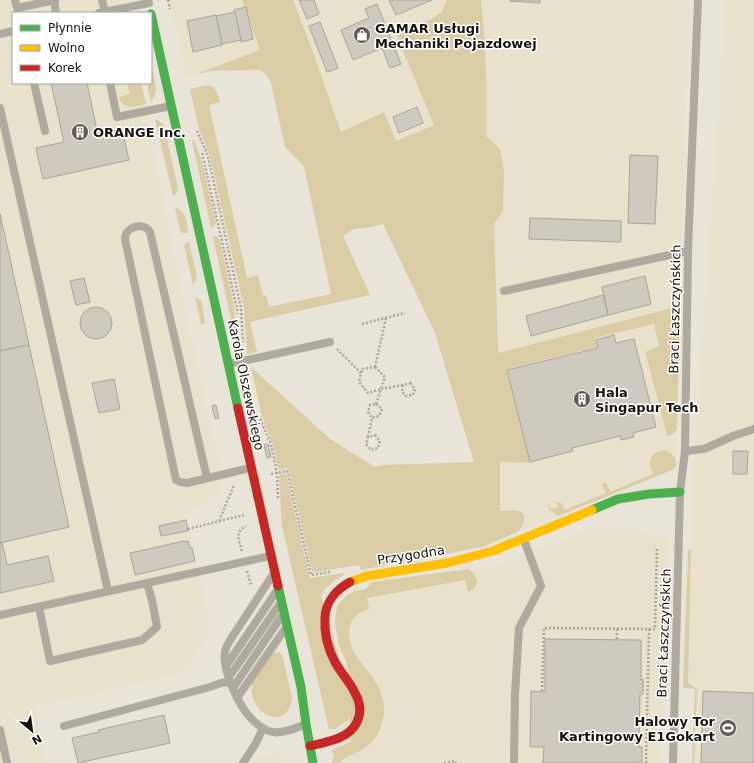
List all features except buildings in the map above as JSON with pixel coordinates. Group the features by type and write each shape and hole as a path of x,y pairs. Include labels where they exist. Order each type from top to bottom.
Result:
{"street":[{"name":"Karola Olszewskiego","path":"148,1 151,12"},
{"name":"Karola Olszewskiego","path":"152,18 301,688 313,763"},
{"name":"Przygodna","path":"310,746 342,736 353,728 360,715 360,705 355,693 335,662 329,645 324,621 328,602 340,588 352,580 368,576 458,561 498,550 618,499 649,494 680,492"}],"lane":[{"path":"17,7 54,0 56,12"},
{"path":"102,0 102,12 148,1"},
{"name":"Braci Łaszczyńskich","path":"673,763 680,492 685,451 688,251 698,0"},
{"path":"0,34 12,31"},
{"path":"34,84 45,131"},
{"path":"110,84 117,117 171,106"},
{"path":"0,108 108,591"},
{"path":"207,478 150,232 143,226 132,228 127,231 125,239 175,477 177,481 187,483 251,468"},
{"path":"504,291 688,251"},
{"path":"228,365 330,342"},
{"path":"685,451 704,449 733,436 754,429"},
{"path":"514,763 515,694 519,628 541,586 523,539"},
{"path":"0,615 271,555"},
{"path":"275,572 226,649 226,666 230,682 237,698 251,718 263,728 272,732 281,732 306,724"},
{"path":"39,607 50,661 142,640 157,627 147,583"},
{"path":"226,666 278,588"},
{"path":"230,682 281,601"},
{"path":"64,726 221,683 230,682 284,613"},
{"path":"237,698 287,626"},
{"path":"243,763 263,728"},
{"path":"0,730 8,763"}],"path":[{"path":"362,324 405,313"},
{"path":"375,367 386,318"},
{"path":"330,342 361,373"},
{"path":"375,367 362,370 358,382 368,392 403,384 410,383 415,389 413,395 406,396 402,392 403,384"},
{"path":"375,367 385,377 376,404"},
{"path":"372,418 379,416 382,409 376,404"},
{"path":"368,437 375,435 380,441 378,448 371,450 366,444 372,418 368,412 370,406 376,404"},
{"path":"268,475 287,471 311,575 332,572"},
{"path":"219,521 234,485"},
{"path":"188,529 241,516"},
{"path":"240,544 238,537 240,530 247,525"},
{"path":"542,691 544,628 656,629 657,549"},
{"path":"248,575 251,586"},
{"path":"617,629 617,639"},
{"path":"646,763 649,630"},
{"path":"444,763 455,761 456,763"}],"shaded area":[{"path":"0,0 121,0 123,12 12,12 12,84 139,84 183,299 222,478 220,493 185,516 210,625 207,638 181,674 35,708 45,763 0,763"},
{"path":"170,0 242,0 260,50 194,75 186,76"},
{"path":"242,0 293,0 341,132 384,112 396,141 434,125 396,34 406,28 427,21 442,12 447,0 481,0 486,68 486,136 500,149 504,171 503,211 494,224 498,353 680,306 677,428 674,433 670,436 667,435 646,355 646,352 659,346 654,324 595,338 597,347 506,369 530,463 500,462 500,511 516,510 524,515 524,521 519,531 482,547 361,570 359,565 315,572 312,571 288,468 280,470 278,468 273,445 262,417 251,367 330,439 375,467 383,465 474,462 435,333 383,224 354,229 343,236 370,295 250,322 257,352 247,354 244,308 210,156 199,129 190,89 210,86 216,90 218,95 220,102 209,105 247,278 258,275 263,296 266,295 269,307 331,294 304,166 285,147 269,79 265,73 260,70 211,71 194,75 260,50"},
{"path":"293,0 447,0 442,12 427,21 406,28 396,34 434,125 396,142 384,112 341,132"},
{"path":"481,0 689,0 676,466 672,470 498,540 484,26"},
{"path":"724,0 754,0 754,763 694,763 697,689 688,683 692,478 720,96"},
{"path":"152,70 156,89 154,98 151,102 147,84 152,84"},
{"path":"127,84 141,84 146,104 130,107 121,102 120,97 130,94"},
{"path":"155,119 164,125 178,189 176,194 173,196"},
{"path":"194,140 202,161 216,223 211,228 192,141"},
{"path":"175,207 184,214 188,233 183,233 180,231"},
{"path":"217,236 220,241 234,306 236,338 213,237"},
{"path":"189,241 197,277 193,285 184,246"},
{"path":"195,297 202,301 205,324 201,324"},
{"path":"665,450 672,454 675,458 676,466 672,470 558,516 549,509 548,505 551,509 558,507 556,502 561,503 565,510 606,493 602,485 603,483 606,483 610,492 653,474 650,466 652,456 659,451"},
{"path":"284,473 286,475 310,578 343,573 345,574 329,585 321,595 352,705 349,719 335,729 329,729 282,526 279,477"},
{"path":"631,525 668,539 661,763 335,763 349,652 343,612 389,586 490,567 593,527"},
{"path":"691,549 688,683 697,689 694,763 692,763 695,689 683,688 688,551"},
{"path":"468,569 474,574 477,581 474,588 468,592 465,580 367,598 369,609 355,617 350,626 349,636 354,652 381,692 384,706 383,719 377,736 368,746 346,757 339,763 332,763 334,756 332,750 351,742 347,663 339,646 335,622 337,606 347,595 366,589 372,582"},
{"path":"277,652 282,655 292,698 289,709 283,715 276,717 269,716 261,711 256,704 252,694 252,683 272,654"},
{"path":"278,752 281,763 253,763 257,757"}],"traffic: fast":[{"path":"152,19 238,408"},
{"path":"592,510 618,499 649,494 680,492"},
{"path":"278,586 301,687 313,763"}],"traffic: slow":[{"path":"350,582 367,576 447,563 493,551 592,510"}],"traffic: jam":[{"path":"238,408 278,586"},
{"path":"310,746 343,736 353,728 360,715 360,707 357,696 337,666 328,646 325,629 326,611 330,601 341,588 350,582"}],"place":[{"name":"GAMAR Usługi Mechaniki Pojazdowej","path":"362,35"},
{"name":"ORANGE Inc.","path":"80,132"},
{"name":"Hala Singapur Tech","path":"582,399"},
{"name":"Halowy Tor Kartingowy E1Gokart","path":"728,728"}]}
